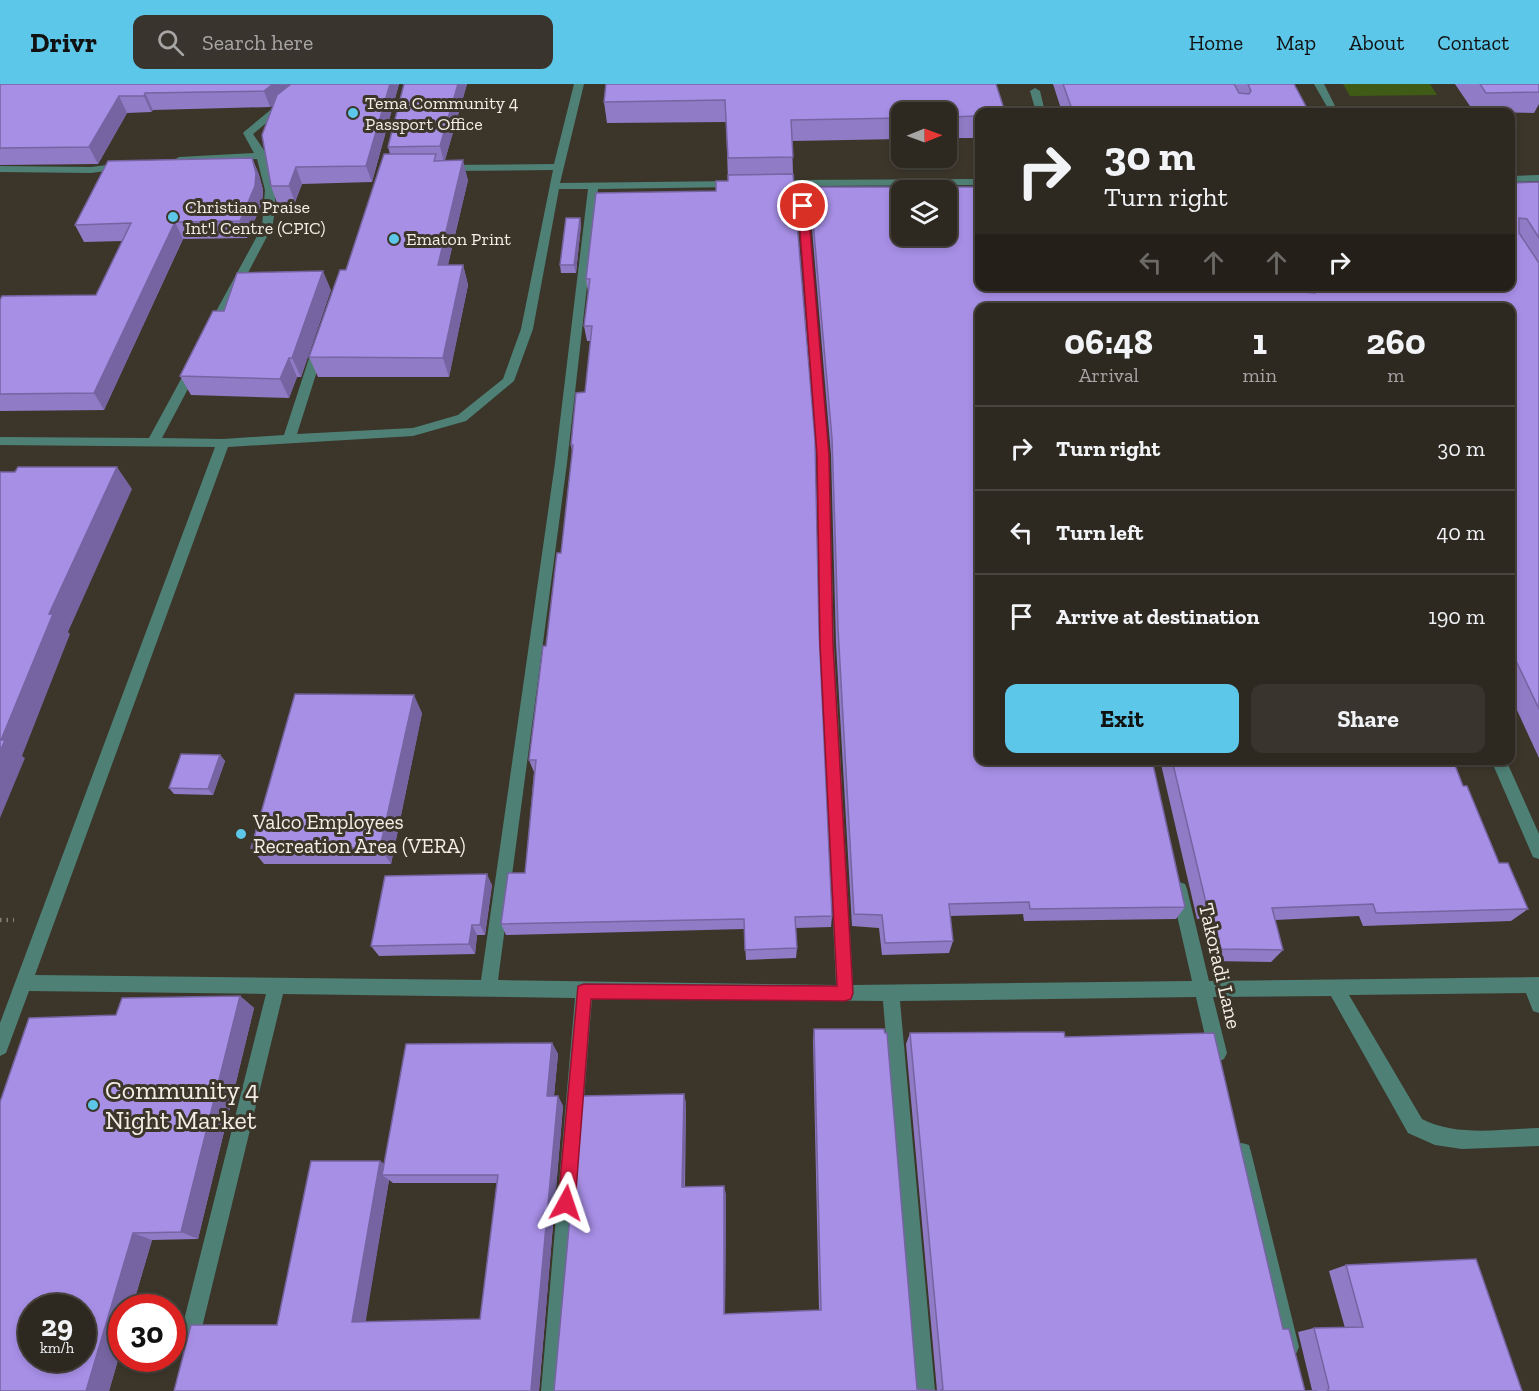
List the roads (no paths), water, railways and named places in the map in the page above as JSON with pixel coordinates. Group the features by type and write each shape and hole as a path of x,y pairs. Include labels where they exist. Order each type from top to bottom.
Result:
{"street":[{"path":"207,340 267,226 272,211 263,156 248,133 308,84"},
{"path":"0,441 224,443 413,432 462,418 508,381 527,329 554,186 579,84"},
{"path":"1319,84 1332,108"},
{"path":"1035,91 1040,108"},
{"path":"171,160 263,156"},
{"path":"0,169 92,170 134,165"},
{"path":"435,168 559,167"},
{"path":"1515,179 1539,178"},
{"path":"778,183 975,182"},
{"path":"801,183 823,455 827,644 845,993"},
{"path":"554,186 743,184"},
{"path":"488,989 561,463 593,186"},
{"path":"289,439 322,335"},
{"path":"153,442 196,360"},
{"path":"0,1047 224,443"},
{"path":"1500,765 1539,852"},
{"name":"Takoradi Lane","path":"1176,875 1222,1069"},
{"path":"24,983 584,992 845,993 1535,985 1539,1005"},
{"path":"186,1352 276,987"},
{"path":"1335,987 1415,1126 1435,1136 1462,1140 1539,1137"},
{"path":"551,1391 584,992"},
{"path":"891,992 925,1391"},
{"path":"1238,1138 1295,1368"}],"place":[{"name":"Tema Community 4 Passport Office","path":"353,113"},
{"name":"Christian Praise Int'l Centre (CPIC)","path":"173,217"},
{"name":"Ematon Print","path":"394,239"},
{"name":"Valco Employees Recreation Area (VERA)","path":"241,834"},
{"name":"Community 4 Night Market","path":"93,1105"}]}
